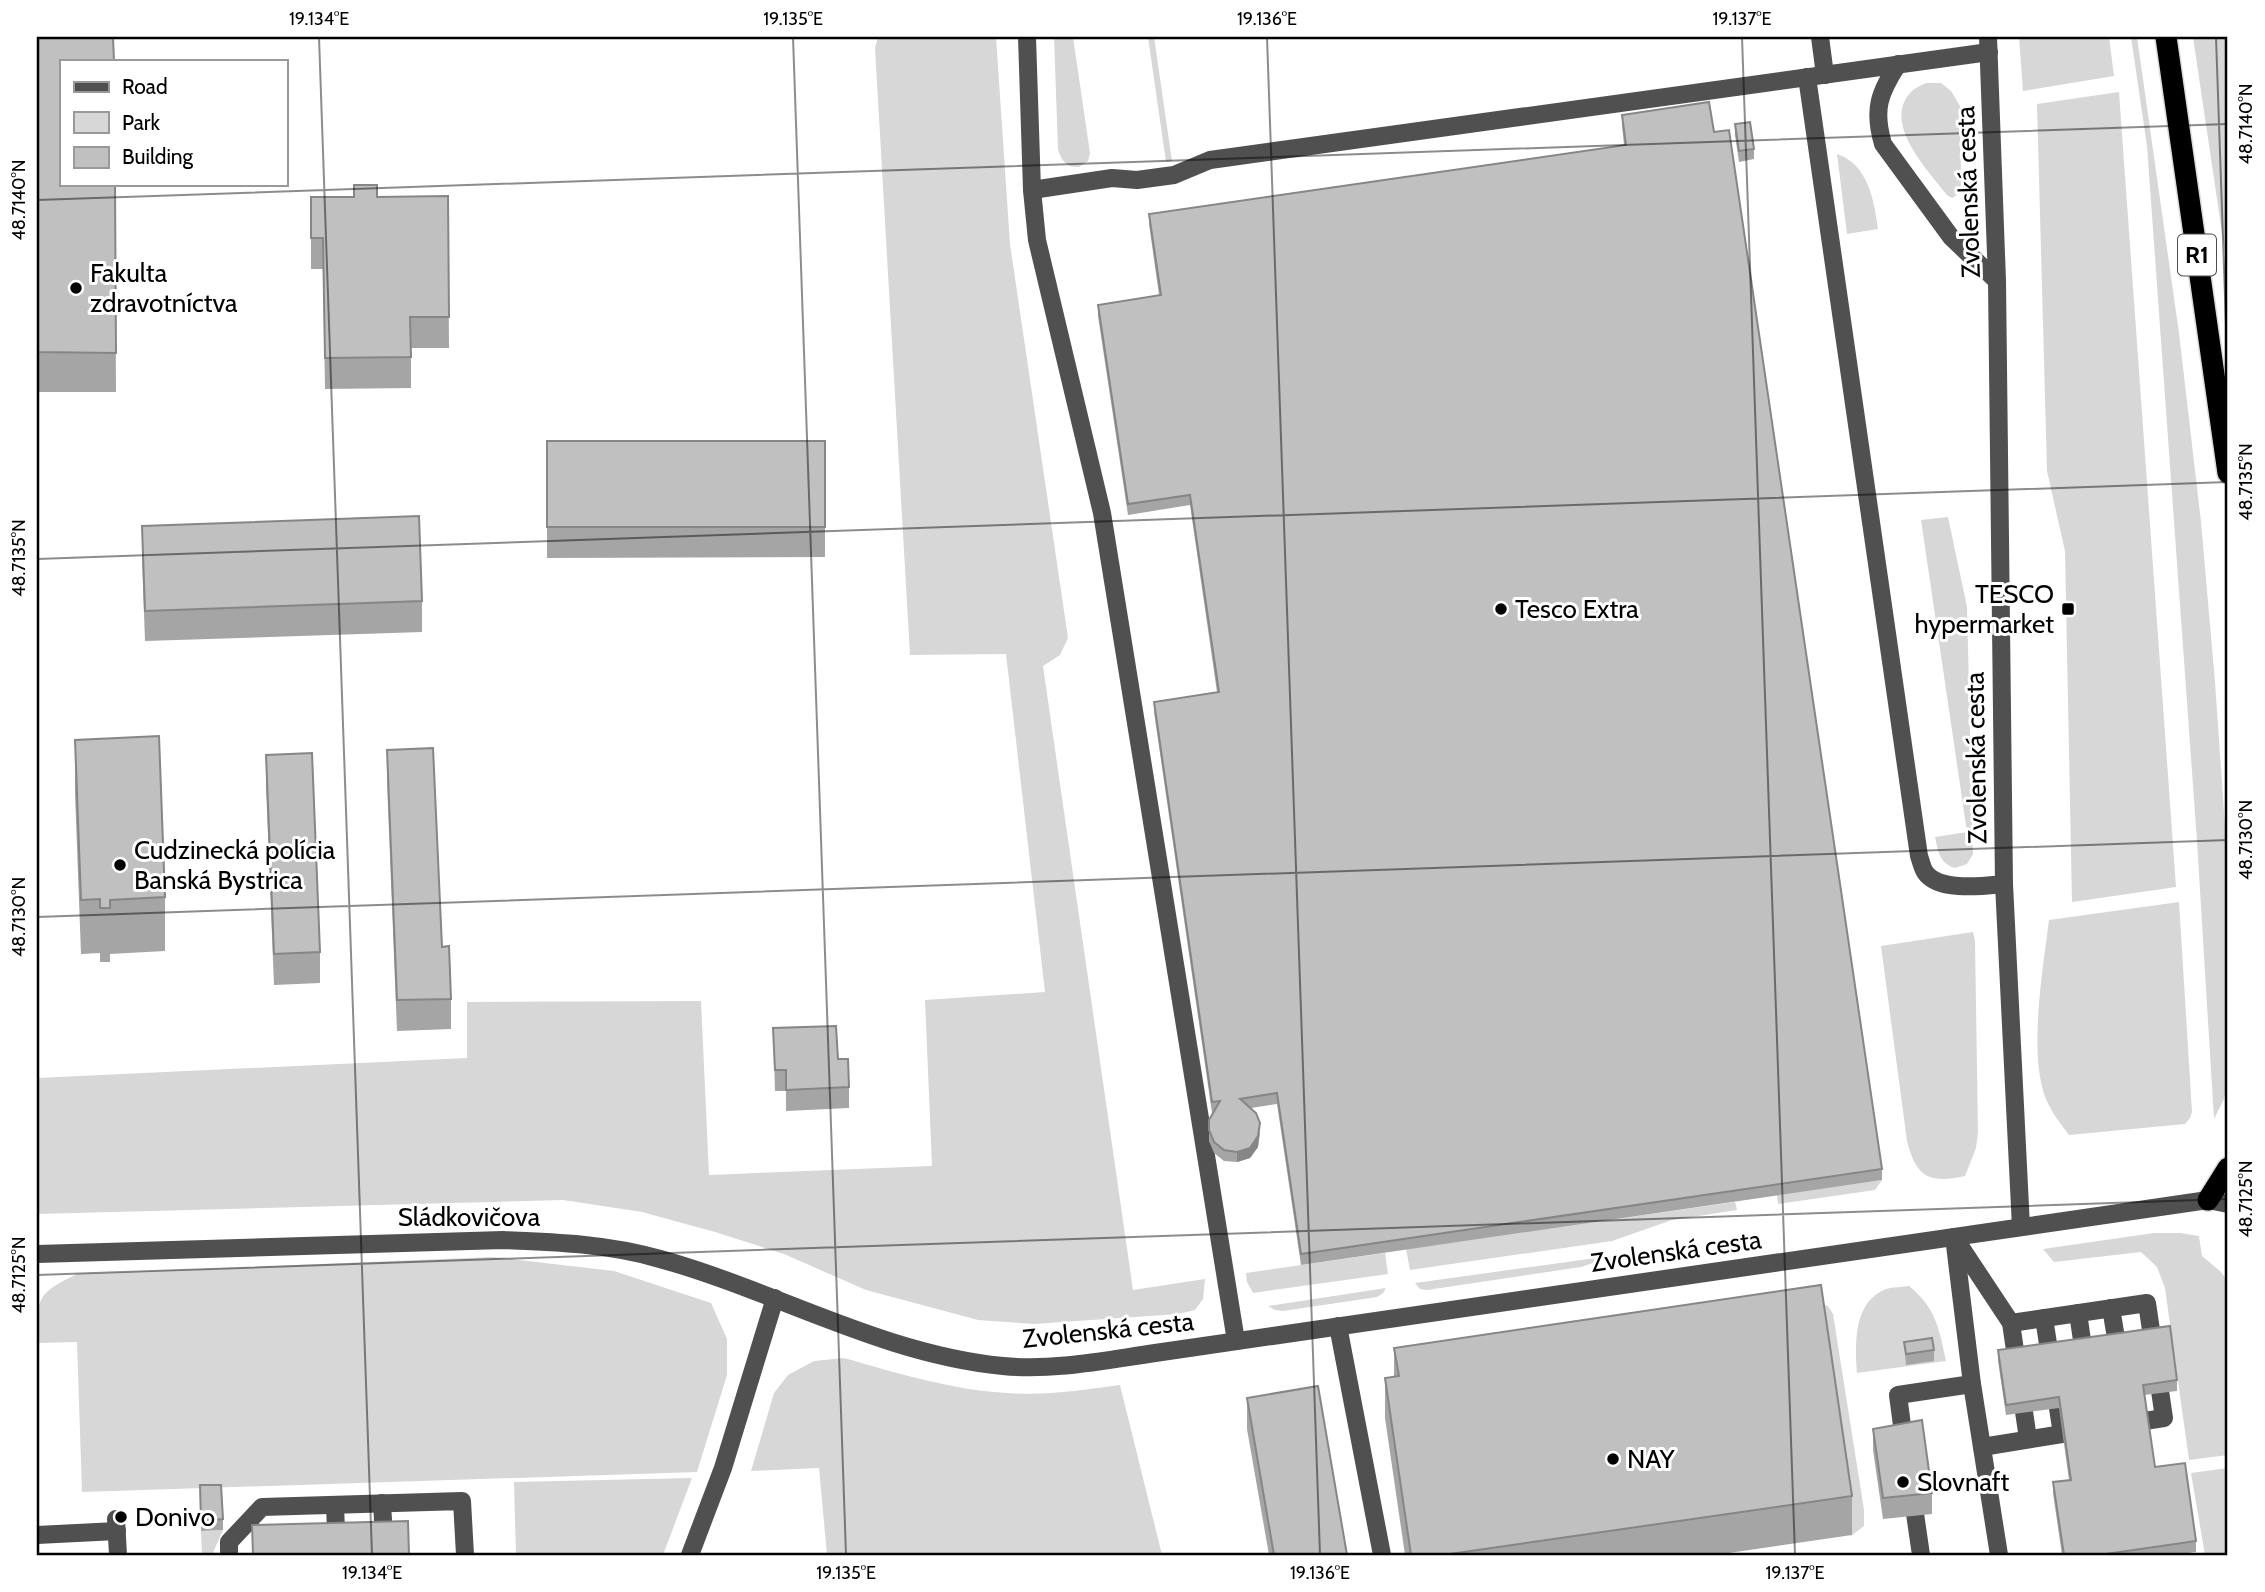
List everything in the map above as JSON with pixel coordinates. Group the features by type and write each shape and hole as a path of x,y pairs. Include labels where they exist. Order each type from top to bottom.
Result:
{"highway":[{"name":"R1","path":"2166,37 2228,474"},
{"path":"2218,1202 2228,1168"}],"street":[{"path":"1027,37 1032,190 1037,240 1102,513 1236,1341"},
{"path":"1820,37 1816,76 1919,856 1925,873 1942,883 1967,887 2004,884"},
{"path":"1032,190 1112,178 1137,180 1174,175 1210,160 1898,64 1989,45"},
{"name":"Zvolenská cesta","path":"1989,45 1997,281 2004,884 2021,1227"},
{"path":"1898,64 1884,85 1878,107 1877,126 1883,144 1951,237 1997,281"},
{"name":"Zvolenská cesta","path":"885,1341 955,1358 1004,1366 1095,1362 2021,1227 2218,1202"},
{"path":"1954,1237 2011,1323 2028,1439"},
{"path":"1954,1237 1972,1384 2000,1555"},
{"name":"Sládkovičova","path":"37,1254 540,1241 617,1249 660,1259 775,1298 885,1341"},
{"path":"690,1555 723,1468 775,1298"},
{"path":"1982,1447 2062,1434 2094,1422 2128,1417 2164,1418 2147,1303 2011,1323"},
{"path":"2111,1308 2121,1372"},
{"path":"2078,1313 2087,1377"},
{"path":"2044,1318 2062,1434"},
{"path":"1338,1326 1382,1555"},
{"path":"1920,1555 1898,1395 1972,1384"},
{"path":"229,1555 229,1542 262,1507 462,1501 465,1555"},
{"path":"382,1503 384,1555"},
{"path":"335,1505 337,1555"},
{"path":"37,1535 116,1525 118,1555"}],"green space":[{"path":"878,37 996,37 1010,244 1068,638 1060,655 1043,666 1133,1290 1205,1279 1203,1299 1195,1310 1178,1314 1034,1324 978,1320 866,1290 784,1254 715,1232 642,1212 563,1200 37,1214 37,1078 467,1058 467,1002 701,1001 709,1175 932,1166 925,1000 1045,992 1006,654 910,655 875,48"},
{"path":"1054,37 1073,37 1090,153 1088,161 1079,167 1065,162 1058,149"},
{"path":"1148,37 1154,37 1172,161 1166,162"},
{"path":"2019,37 2109,37 2114,76 2023,91"},
{"path":"2131,37 2137,37 2179,333 2201,522 2215,682 2226,841 2228,1077 2224,1099 2214,1119 2197,841 2147,146"},
{"path":"2193,37 2228,37 2228,273"},
{"path":"1926,83 1941,83 1951,91 1960,106 1961,185 1957,195 1952,198 1920,160 1904,131 1901,117 1904,103 1912,91"},
{"path":"2119,92 2176,887 2072,902 2065,551 2047,471 2037,104"},
{"path":"1837,154 1856,166 1863,175 1868,185 1878,229 1847,234"},
{"path":"1948,517 1967,607 1973,854 1967,864 1955,868 1943,860 1935,837 1967,832 1921,520"},
{"path":"2179,902 2192,1112 2190,1118 2185,1124 2069,1135 2046,1099 2038,1059 2038,1011 2049,920"},
{"path":"1973,932 1978,1132 1976,1148 1965,1176 1933,1178 1920,1170 1915,1163 1907,1141 1881,946"},
{"path":"1882,1180 1875,1190 1778,1204 1777,1195"},
{"path":"1735,1202 1737,1210 1672,1220 1612,1241 1410,1270 1406,1249"},
{"path":"2154,1233 2199,1236 2202,1256 2221,1272 2228,1282 2228,1455 2189,1460 2165,1288 2157,1267 2141,1252 2054,1262 2043,1249"},
{"path":"1385,1253 1388,1274 1253,1293 1247,1282 1246,1273"},
{"path":"1617,1255 1581,1267 1427,1290 1420,1289 1415,1283"},
{"path":"492,1257 614,1271 711,1303 727,1339 727,1375 697,1472 82,1492 77,1342 37,1343 39,1307 46,1293 53,1287 77,1274"},
{"path":"1909,1286 1925,1302 1935,1319 1946,1361 1857,1373 1858,1325 1867,1304 1875,1295 1886,1289"},
{"path":"1386,1288 1377,1297 1283,1311 1268,1306"},
{"path":"1819,1303 1828,1306 1833,1314 1864,1510 1864,1526 1852,1535"},
{"path":"844,1358 925,1380 986,1391 1050,1393 1120,1385 1162,1555 827,1555 819,1468 751,1471 774,1393 788,1375 814,1361"},
{"path":"2228,1468 2228,1555 2205,1555 2191,1473"},
{"path":"692,1478 663,1555 516,1555 514,1482"},
{"path":"223,1530 212,1555 202,1555 201,1531"}],"building":[{"name":"Fakulta zdravotníctva","path":"37,37 113,37 114,60 60,60 60,186 115,186 116,353 37,352"},
{"name":"Tesco Extra","path":"1709,102 1714,132 1729,130 1882,1169 1301,1254 1277,1093 1240,1099 1256,1113 1260,1123 1258,1136 1250,1148 1237,1152 1224,1150 1214,1142 1209,1130 1209,1120 1220,1101 1212,1102 1154,702 1219,692 1190,495 1128,504 1098,305 1161,295 1149,214 1626,145 1622,115"},
{"path":"1750,122 1754,149 1739,151 1735,124"},
{"path":"354,185 377,185 377,197 448,196 449,317 410,317 411,357 325,358 323,238 311,238 311,197 354,197"},
{"path":"547,441 825,441 825,527 547,527"},
{"path":"419,516 422,601 145,611 142,526"},
{"path":"159,736 165,897 110,900 110,908 100,908 100,899 81,900 75,740"},
{"path":"433,748 442,947 449,946 451,999 397,1000 387,750"},
{"path":"312,753 320,952 274,954 266,755"},
{"path":"836,1026 838,1059 848,1059 849,1087 786,1090 786,1070 775,1070 773,1028"},
{"path":"1821,1285 1852,1496 1443,1555 1411,1555 1385,1378 1399,1376 1394,1348"},
{"path":"2170,1326 2177,1380 2143,1385 2155,1467 2185,1463 2196,1541 2099,1555 2064,1555 2053,1482 2071,1480 2059,1397 2006,1405 1998,1350"},
{"path":"1932,1338 1934,1350 1906,1354 1904,1342"},
{"path":"1318,1386 1347,1555 1274,1555 1247,1398"},
{"name":"Slovnaft","path":"1922,1420 1932,1493 1883,1498 1873,1429"},
{"path":"200,1485 221,1485 223,1519 201,1521"},
{"path":"408,1521 409,1555 253,1555 252,1525"}],"place":[{"name":"Fakulta zdravotníctva","path":"76,288"},
{"name":"Tesco Extra","path":"1501,609"},
{"name":"TESCO hypermarket","path":"2068,609"},
{"name":"Cudzinecká polícia Banská Bystrica","path":"120,865"},
{"name":"NAY","path":"1613,1459"},
{"name":"Slovnaft","path":"1903,1482"},
{"name":"Donivo","path":"121,1517"}]}
